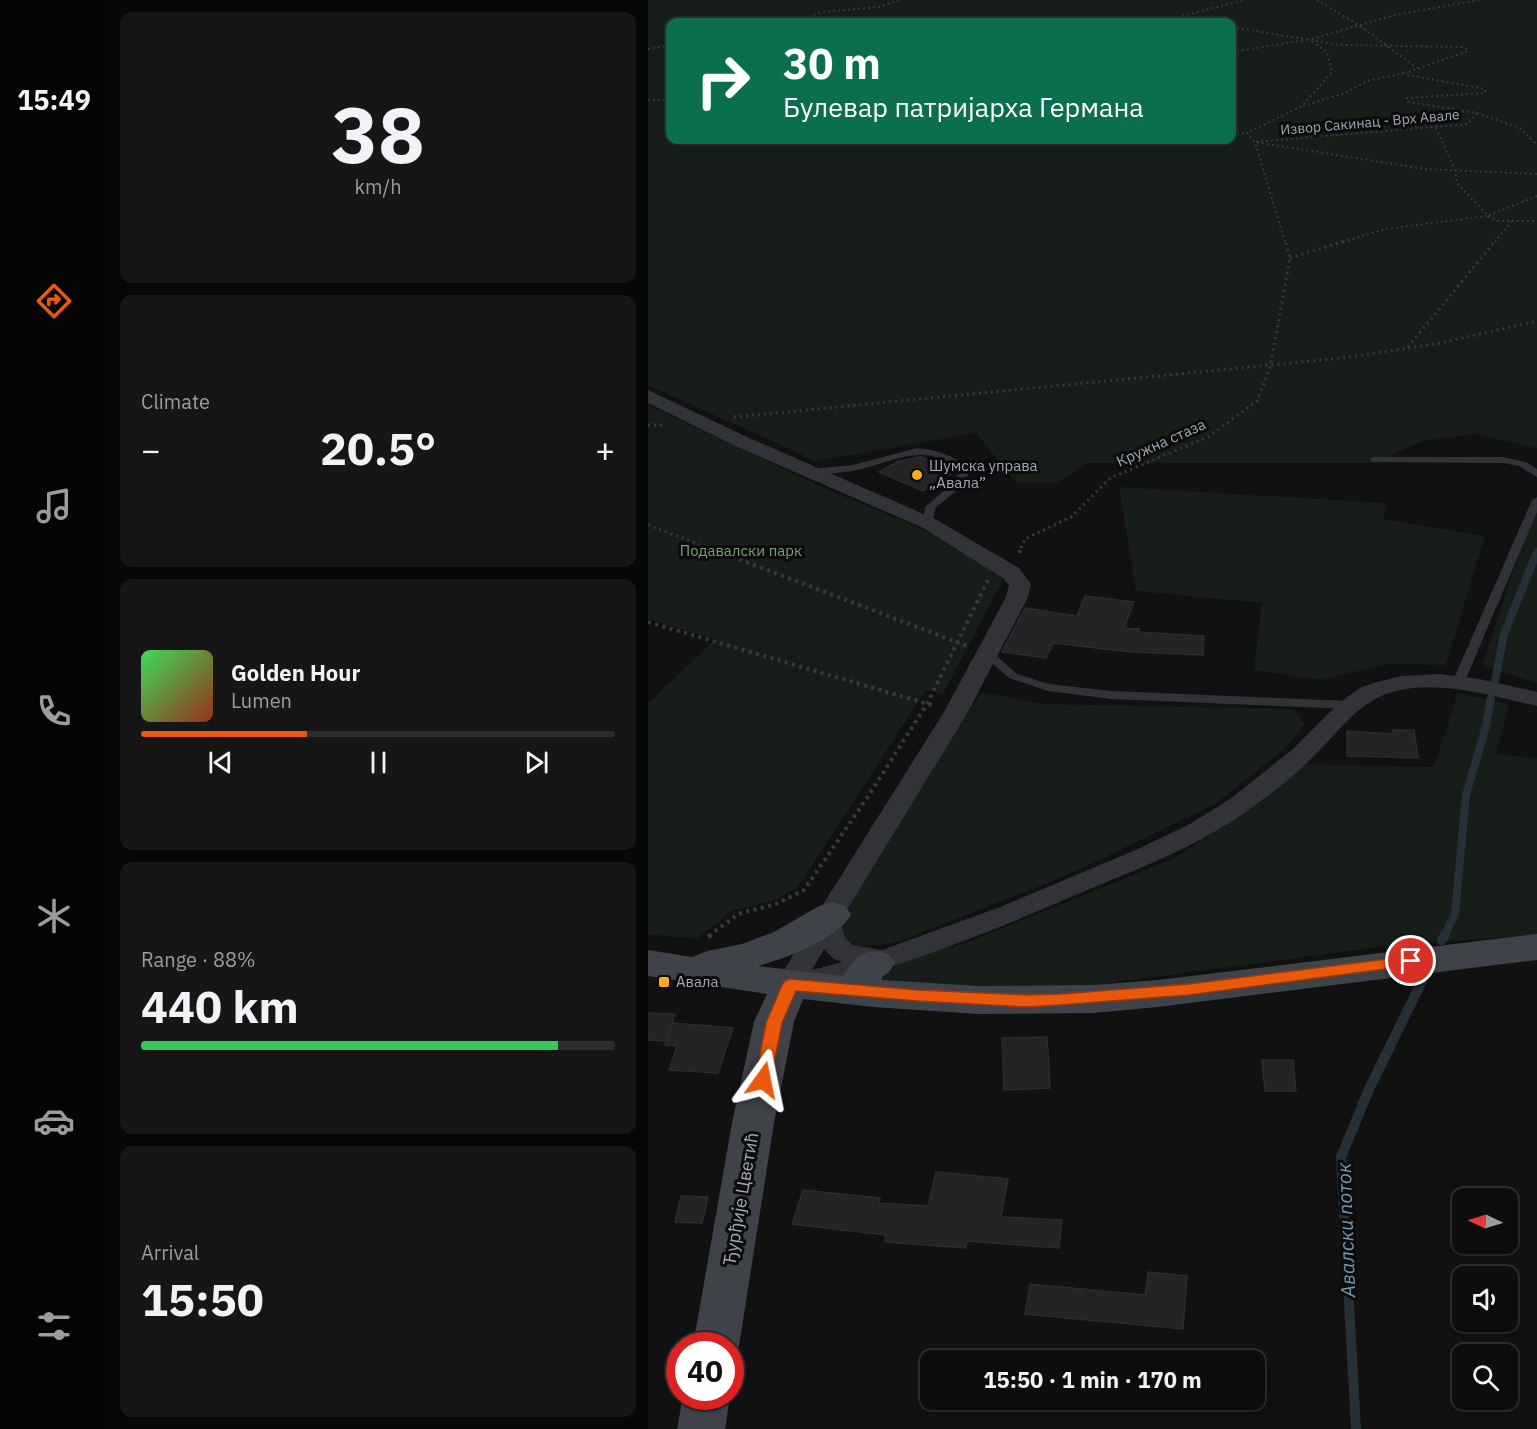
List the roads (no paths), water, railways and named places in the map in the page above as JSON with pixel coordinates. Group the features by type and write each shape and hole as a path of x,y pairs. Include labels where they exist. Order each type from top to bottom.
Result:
{"main road":[{"path":"659,964 699,965 756,955 808,932 829,918"},
{"path":"659,964 790,985 878,972 1027,1001 1121,997 1537,947"},
{"name":"Ђурђије Цветић","path":"718,1332 753,1123 774,1023 790,985"},
{"path":"701,1429 704,1410"}],"street":[{"path":"648,396 810,472 928,523 1011,573 1020,584 1019,592 956,712 790,985"},
{"path":"829,918 828,937 840,951 865,958 878,972 1155,851 1215,820 1257,793 1297,759 1333,719 1364,694 1395,684 1425,680 1458,682 1537,699"}],"lane":[{"path":"810,472 853,468 917,451 926,452 959,465 965,471 962,479 930,507 928,523"},
{"path":"1375,460 1503,460 1522,464 1537,474"},
{"path":"1458,682 1537,500"},
{"path":"988,654 1013,676 1048,687 1112,695 1349,705"}],"waterway":[{"name":"Авалски поток","path":"1495,681 1504,634 1537,552"},
{"name":"Авалски поток","path":"1444,936 1455,914 1466,795 1486,726 1491,698"},
{"name":"Авалски поток","path":"1442,940 1445,935"},
{"name":"Авалски поток","path":"1356,1429 1341,1157 1370,1087 1424,977"}],"place":[{"name":"Шумска управа „Авала”","path":"917,475"},
{"name":"Авала","path":"664,982"}],"park label":[{"name":"Подавалски парк","path":"741,551"}]}
